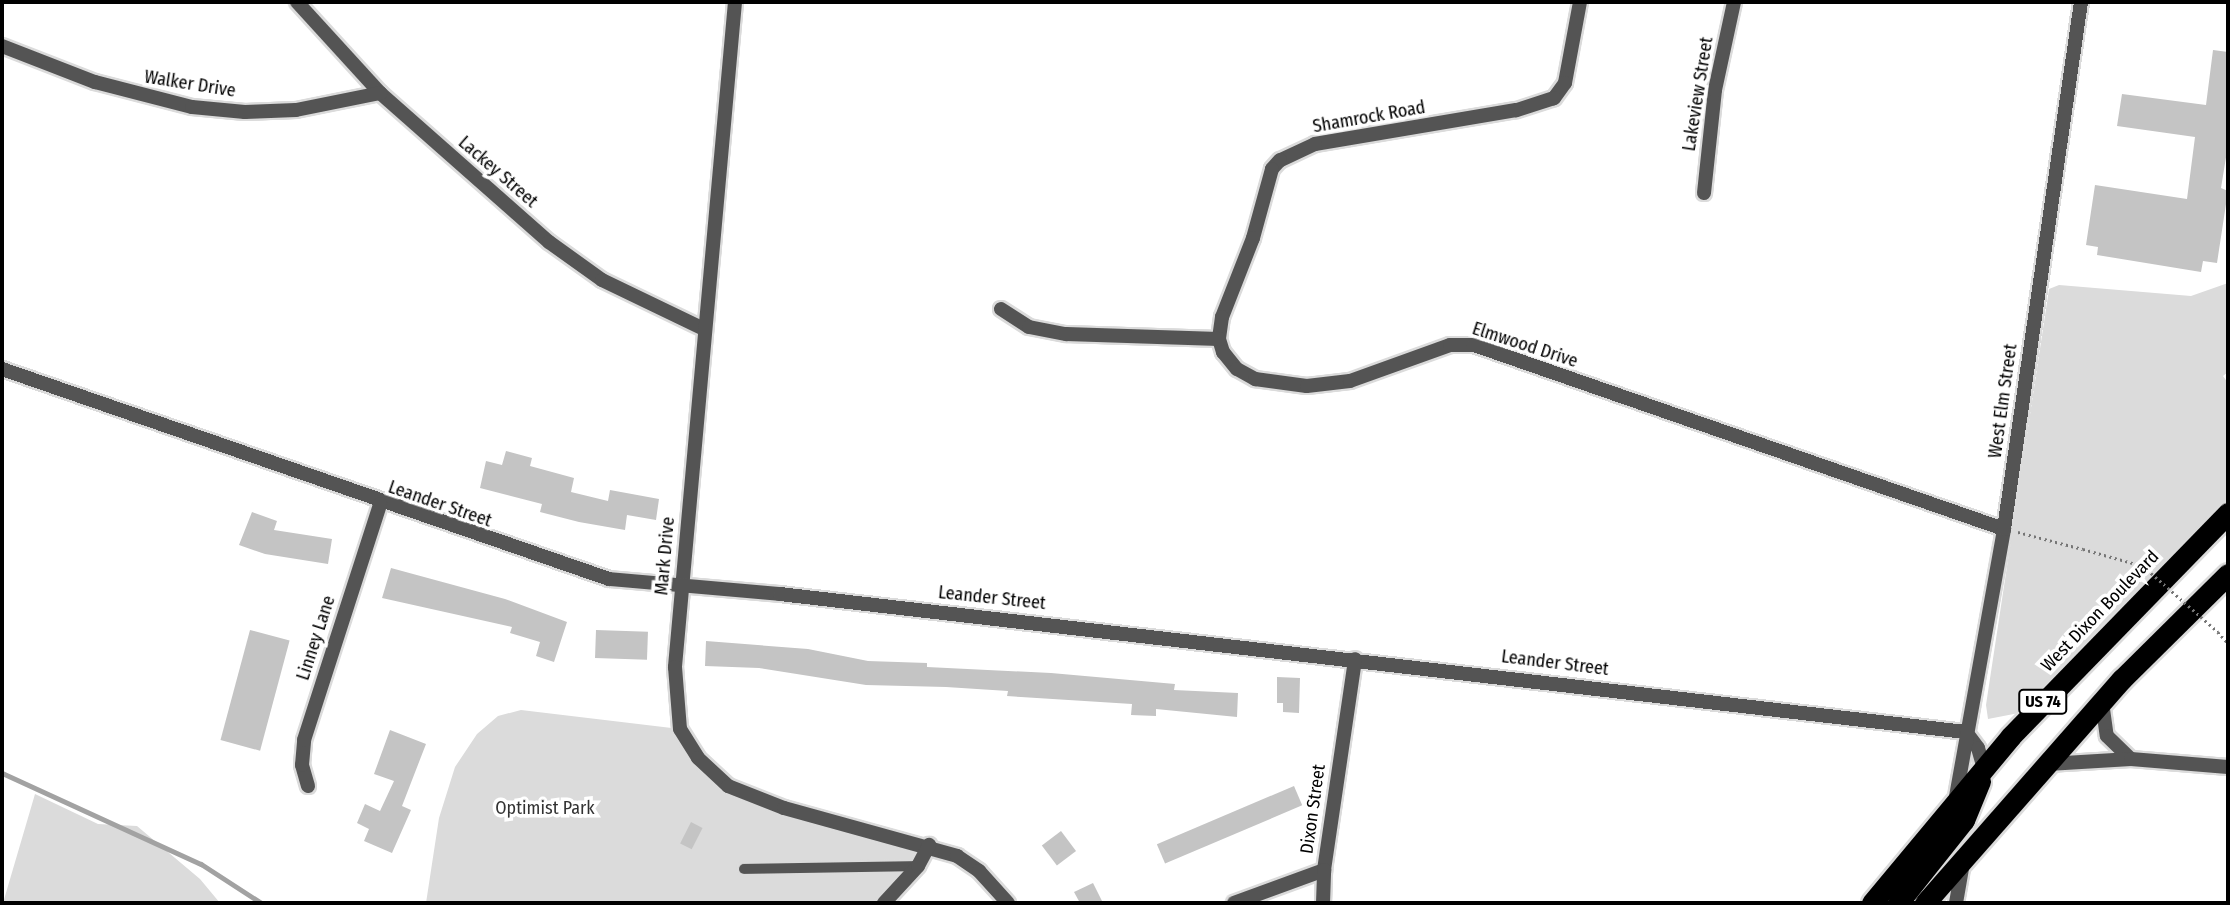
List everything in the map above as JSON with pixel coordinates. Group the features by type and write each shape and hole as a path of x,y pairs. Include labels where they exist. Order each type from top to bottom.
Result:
{"highway":[{"name":"West Dixon Boulevard","path":"1872,903 1984,769 2228,513"},
{"name":"US 74","path":"1926,903 1964,855 2102,702 2228,574"},
{"path":"1898,903 1964,820 1984,769"}],"street":[{"name":"Lackey Street","path":"298,2 380,93 578,265 704,330"},
{"name":"Mark Drive","path":"735,2 682,587 675,702 680,730 714,775 784,808 929,845 979,871 1008,903"},
{"name":"Shamrock Road","path":"1219,340 1222,317 1253,238 1268,181 1280,160 1315,145 1516,110 1554,98 1565,83 1580,2"},
{"name":"Lakeview Street","path":"1704,192 1715,90 1734,2"},
{"name":"West Elm Street","path":"1954,805 2004,529 2081,2"},
{"name":"Walker Drive","path":"2,46 95,82 192,107 245,112 296,110 380,93"},
{"path":"1001,309 1028,327 1066,334 1219,340"},
{"name":"Elmwood Drive","path":"1219,340 1237,369 1255,379 1307,386 1350,381 1450,345 1474,345 2004,529"},
{"name":"Leander Street","path":"2,369 380,504 609,579 793,595 1966,732"},
{"name":"Linney Lane","path":"308,786 302,765 304,740 380,504"},
{"name":"Dixon Street","path":"1234,903 1324,870 1355,659"},
{"path":"2102,702 2107,736 2131,759"},
{"path":"1966,732 1978,748 1984,769"},
{"path":"2046,764 2131,759 2228,767"},
{"path":"884,903 918,866 929,845"},
{"path":"1956,903 1964,855"},
{"path":"1323,903 1324,870"}],"lane":[{"path":"744,869 918,866"}],"path":[{"path":"2004,529 2143,566 2228,643"}],"green space":[{"path":"2228,283 2228,372 2223,376 2228,383 2228,504 2024,712 1988,719 1986,705 2049,289 2059,285 2191,296"},
{"name":"Optimist Park","path":"521,710 680,729 728,786 929,845 884,903 426,903 439,818 455,767 477,734 498,716"},
{"path":"35,794 98,824 137,826 200,879 220,903 3,903"}],"building":[{"path":"2213,50 2228,52 2228,145 2221,188 2228,191 2217,263 2203,261 2201,272 2097,255 2098,247 2086,245 2095,185 2187,199 2195,137 2117,126 2122,94 2206,105"},
{"path":"506,451 532,458 530,466 574,478 571,492 608,501 610,490 659,499 656,520 627,515 625,530 579,522 540,512 542,504 480,488 486,461 502,465"},
{"path":"252,512 277,521 274,530 332,539 328,564 265,554 239,545"},
{"path":"391,568 505,599 567,622 554,662 536,656 540,642 510,633 512,627 382,598"},
{"path":"250,630 290,641 260,751 220,740"},
{"path":"596,630 648,632 647,660 595,658"},
{"path":"706,641 808,649 868,661 927,663 927,667 1051,673 1175,684 1174,690 1238,693 1237,717 1156,709 1156,716 1131,715 1132,704 1007,696 1008,691 866,685 759,668 705,666"},
{"path":"1277,677 1300,678 1299,713 1283,712 1283,703 1277,703"},
{"path":"390,730 426,744 402,806 411,810 392,853 364,841 369,829 357,823 365,804 380,811 394,781 374,774"},
{"path":"1294,786 1302,805 1165,864 1157,844"},
{"path":"691,822 703,828 692,849 680,843"},
{"path":"1061,831 1076,851 1057,865 1042,845"},
{"path":"1093,883 1103,903 1080,903 1074,892"}],"waterway":[{"path":"2,773 201,864 261,903"}]}
